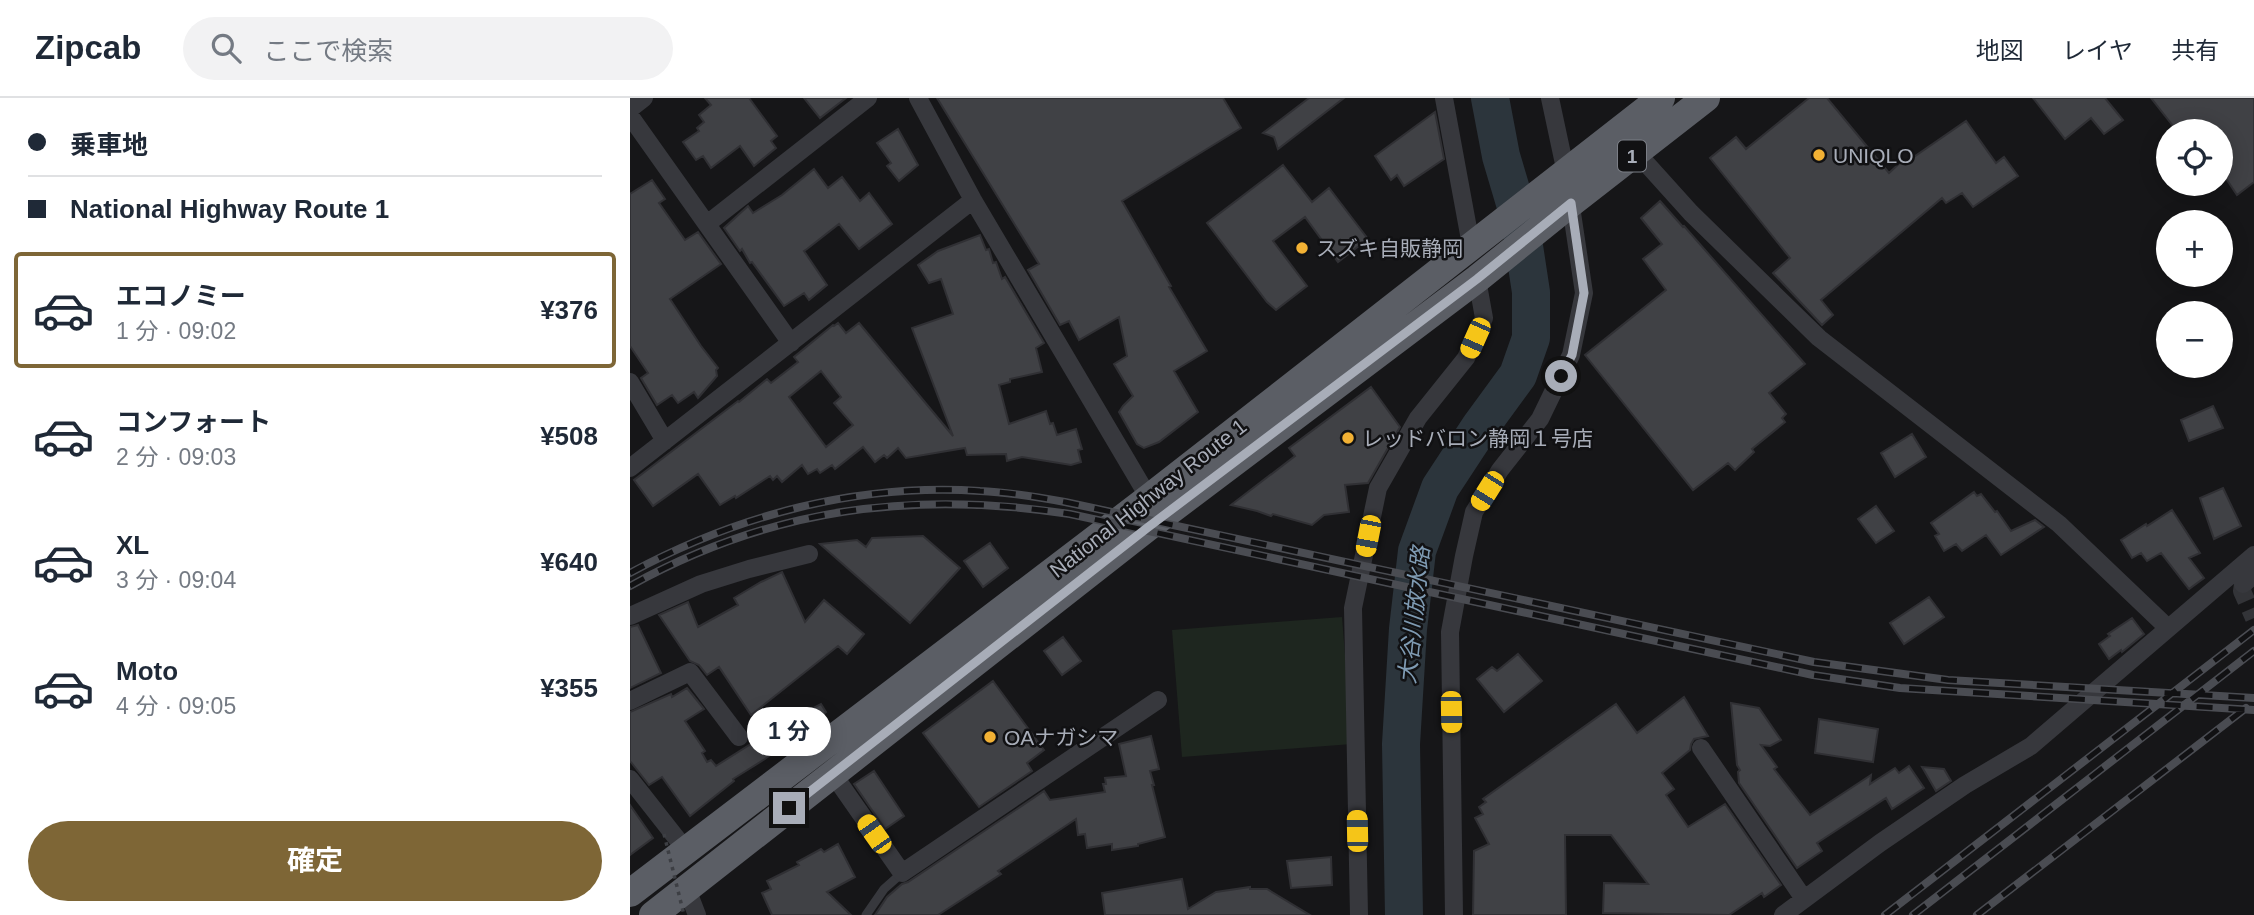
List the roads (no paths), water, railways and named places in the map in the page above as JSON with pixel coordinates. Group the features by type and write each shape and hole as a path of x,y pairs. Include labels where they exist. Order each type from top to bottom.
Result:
{"highway":[{"name":"National Highway Route 1","path":"653,915 685,902 833,774 1147,528 1481,276 1561,193 1661,98"},
{"name":"National Highway Route 1","path":"630,892 674,841 1149,498 1476,242 1636,152 1706,98"}],"street":[{"path":"630,109 644,98"},
{"path":"707,224 867,98"},
{"path":"918,98 973,200 1149,498"},
{"path":"1444,98 1476,242"},
{"path":"1454,915 1450,632 1474,512 1500,470 1539,419 1572,355 1584,293 1561,193 1550,98"},
{"path":"630,116 791,343"},
{"path":"1636,152 1690,213 1819,338 2059,524 2168,628"},
{"path":"630,468 973,200"},
{"path":"1359,915 1353,608 1378,488 1418,418 1466,358 1484,318 1481,276"},
{"path":"630,382 665,440"},
{"path":"630,616 701,584 809,554"},
{"path":"1783,915 1965,785 2031,746 2254,555"},
{"path":"630,701 690,672 739,737"},
{"path":"833,774 902,873 1158,700"},
{"path":"1701,748 1804,899"},
{"path":"630,779 674,841"},
{"path":"685,902 697,915"}],"lane":[{"path":"866,915 884,889 902,873"}],"waterway":[{"name":"大谷川放水路","path":"1404,915 1401,744 1408,629 1417,551 1440,488 1518,375 1531,338 1531,292 1520,220 1501,156 1490,98"}],"tunnel":[{"path":"2243,584 2242,591 2254,618"}],"railway":[{"path":"630,573 713,535 799,507 889,492 991,492 1065,502 1814,662 1948,680 2254,698"},
{"path":"630,586 736,538 789,523 844,512 899,506 955,504 1012,507 1070,514 1813,675 1900,688 2254,710"},
{"path":"1885,915 2254,630"},
{"path":"1913,915 2254,651"},
{"path":"1977,915 2246,708"}],"place":[{"name":"UNIQLO","path":"1819,155"},
{"name":"スズキ自販静岡","path":"1302,248"},
{"name":"レッドバロン静岡１号店","path":"1348,438"},
{"name":"OAナガシマ","path":"990,737"}]}
